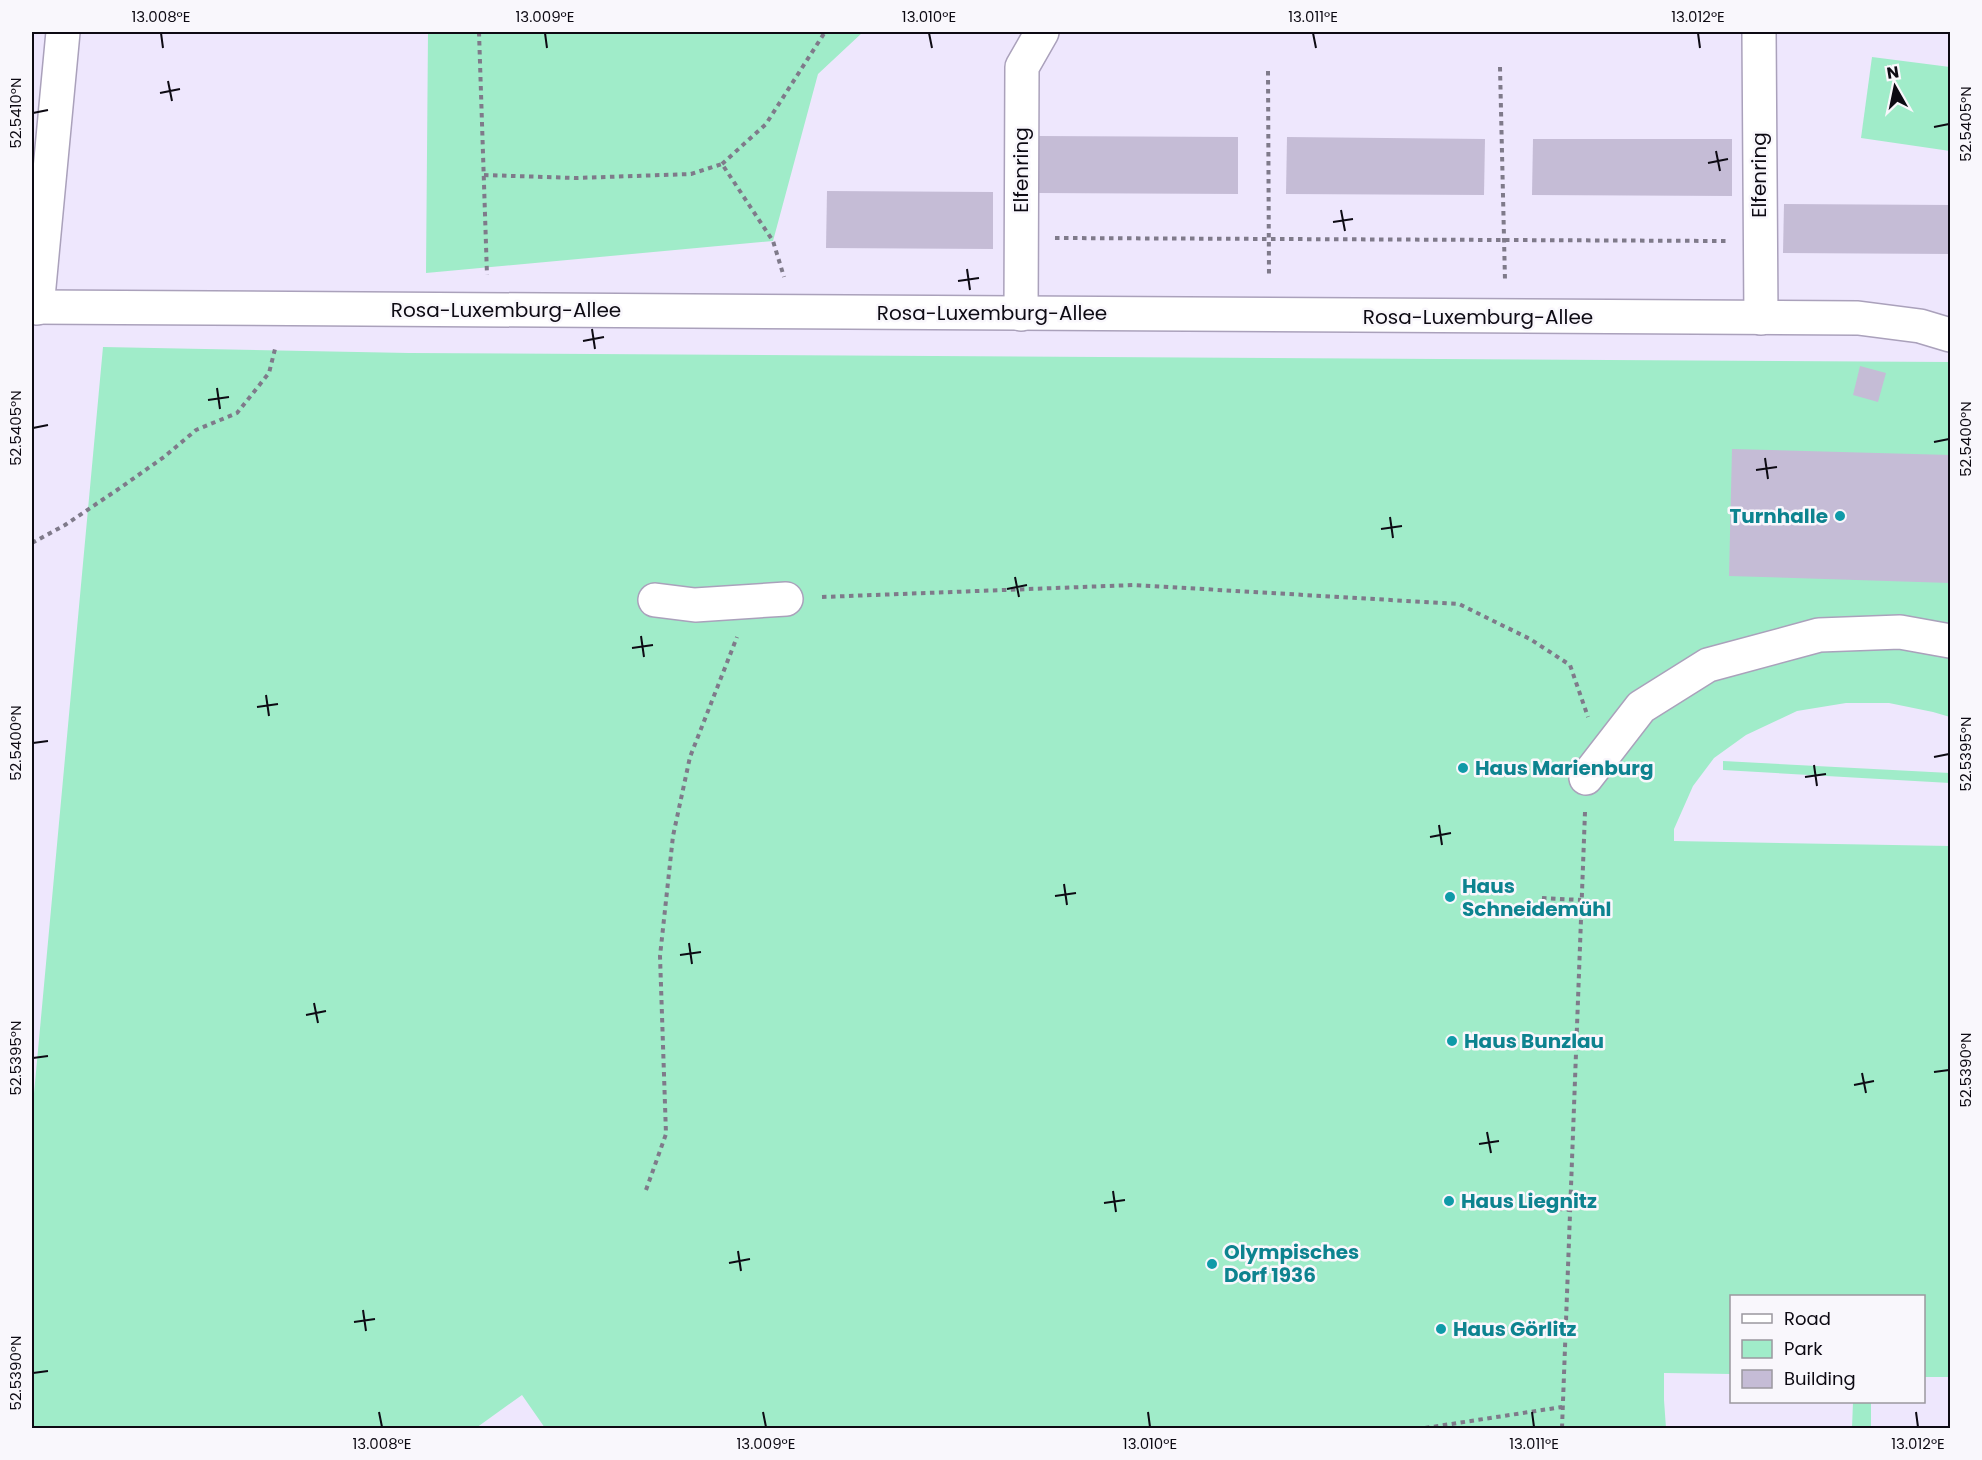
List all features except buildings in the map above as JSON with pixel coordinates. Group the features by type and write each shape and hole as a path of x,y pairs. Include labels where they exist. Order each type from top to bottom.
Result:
{"street":[{"path":"34,308 63,32"},
{"name":"Elfenring","path":"1021,314 1022,67 1041,32"},
{"name":"Elfenring","path":"1759,32 1761,318"},
{"name":"Rosa-Luxemburg-Allee","path":"34,308 1858,318 1920,326 1950,335"},
{"path":"655,600 695,605 786,599"},
{"path":"1586,778 1641,707 1708,665 1819,635 1900,632 1950,641"}],"path":[{"path":"479,32 487,276"},
{"path":"484,175 576,178 691,174 722,164 766,124 825,32"},
{"path":"1500,67 1506,317"},
{"path":"1268,71 1269,315"},
{"path":"722,164 773,241 784,279"},
{"path":"1021,238 1759,241"},
{"path":"32,543 65,525 120,488 164,457 196,430 237,413 269,373 286,309"},
{"path":"646,1190 666,1134 660,956 673,836 690,757 737,636 786,599 1134,585 1459,604 1530,639 1570,665 1588,716 1562,1428"},
{"path":"1542,898 1581,900"},
{"path":"1540,1207 1570,1210"},
{"path":"1533,1332 1565,1334"},
{"path":"1425,1428 1562,1407"}],"green space":[{"path":"428,32 863,32 818,74 773,241 426,273"},
{"path":"1872,57 1950,67 1950,151 1861,138"},
{"path":"103,347 409,353 1950,362 1950,717 1889,703 1846,703 1797,711 1746,735 1714,758 1693,786 1674,829 1674,841 1950,846 1950,1377 1925,1377 1925,1295 1730,1295 1730,1374 1664,1373 1666,1428 545,1428 522,1395 476,1428 32,1428 32,1115"},
{"path":"1723,761 1950,773 1950,783 1723,770"},
{"path":"1853,1403 1871,1403 1871,1428 1852,1428"}],"place":[{"name":"Turnhalle","path":"1840,516"},
{"name":"Haus Marienburg","path":"1463,768"},
{"name":"Haus Schneidemühl","path":"1450,897"},
{"name":"Haus Bunzlau","path":"1452,1041"},
{"name":"Haus Liegnitz","path":"1449,1201"},
{"name":"Olympisches Dorf 1936","path":"1212,1264"},
{"name":"Haus Görlitz","path":"1441,1329"}]}
